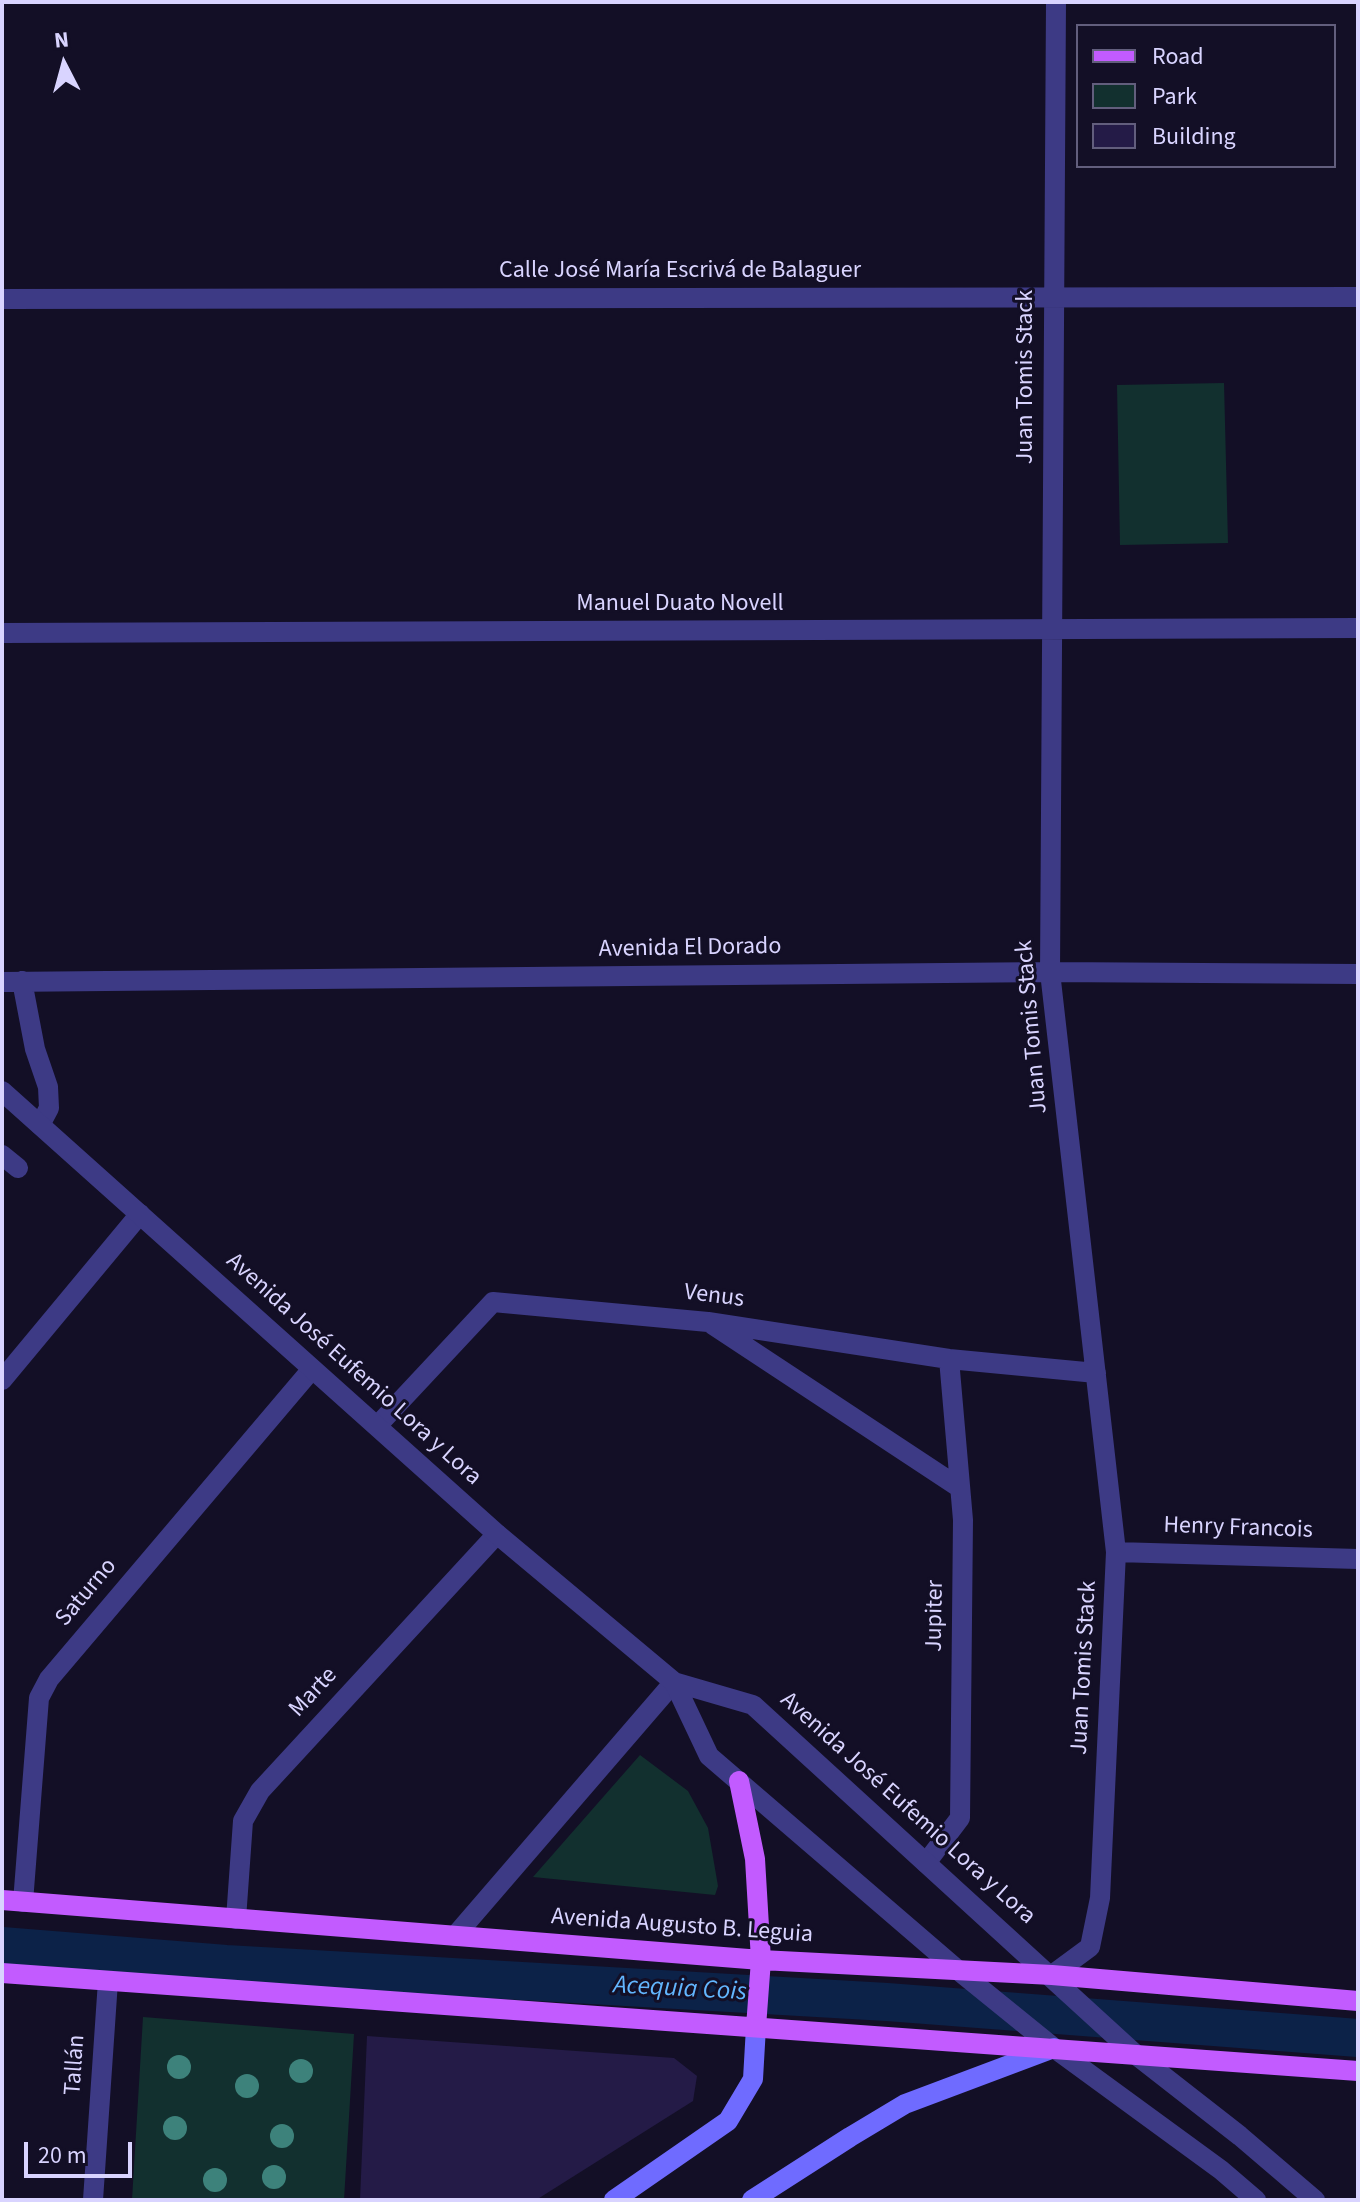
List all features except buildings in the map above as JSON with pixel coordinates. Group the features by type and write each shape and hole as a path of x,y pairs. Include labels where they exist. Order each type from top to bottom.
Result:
{"main road":[{"path":"614,2200 728,2121 753,2079 761,1961 755,1859 739,1781"},
{"name":"Avenida Augusto B. Leguia","path":"12,1901 761,1961 1053,1976 1358,2001"},
{"path":"2,1973 1358,2071"},
{"path":"752,2200 905,2104 1053,2047"}],"street":[{"name":"Juan Tomis Stack","path":"1053,1976 1090,1947 1100,1898 1116,1552 1050,972 1056,2"},
{"name":"Calle José María Escrivá de Balaguer","path":"2,299 1358,297"},
{"name":"Manuel Duato Novell","path":"2,633 1358,628"},
{"name":"Avenida El Dorado","path":"40,1125 49,1108 48,1087 12,982 1050,972 1358,974"},
{"name":"Avenida José Eufemio Lora y Lora","path":"2,1091 497,1534 674,1682 753,1705 1134,2053 1315,2200"},
{"path":"2,1155 18,1168"},
{"path":"2,1380 140,1214"},
{"name":"Venus","path":"378,1425 493,1302 708,1322 949,1359 1096,1373"},
{"path":"708,1322 960,1488"},
{"name":"Jupiter","path":"926,1863 960,1818 963,1520 949,1359"},
{"name":"Saturno","path":"12,1901 39,1698 49,1679 312,1369"},
{"name":"Marte","path":"236,1919 243,1821 260,1791 497,1534"},
{"name":"Henry Francois","path":"1116,1552 1358,1559"},
{"name":"Avenida José Eufemio Lora y Lora","path":"674,1682 709,1756 958,1970 1053,2047 1221,2170 1256,2200"},
{"path":"455,1936 674,1682"},
{"name":"Tallán","path":"93,2200 108,1981"}],"green space":[{"path":"1224,383 1228,543 1120,545 1117,385"},
{"path":"640,1755 688,1791 708,1828 718,1886 715,1895 533,1877"},
{"path":"143,2017 354,2034 344,2200 132,2200"}],"waterway":[{"name":"Acequia Cois","path":"2,1946 226,1964 887,2002 1358,2038"}]}
